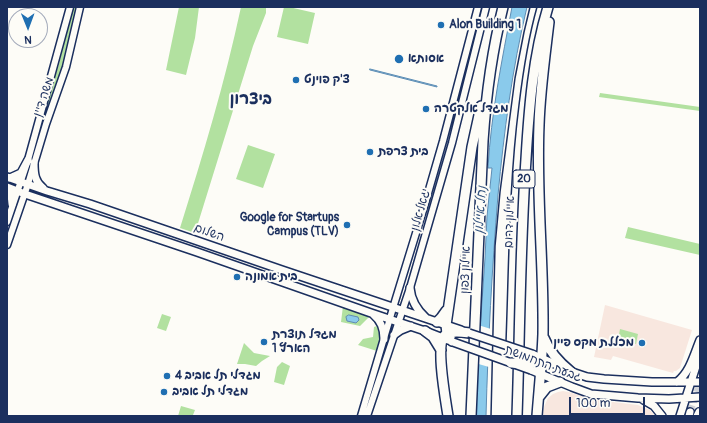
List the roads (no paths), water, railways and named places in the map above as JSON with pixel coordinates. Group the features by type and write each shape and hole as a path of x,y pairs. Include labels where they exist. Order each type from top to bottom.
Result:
{"highway":[{"name":"איילון צפון","path":"471,416 485,109 498,26 503,7"},
{"path":"537,416 543,334 539,126 549,7"},
{"name":"איילון דרום","path":"517,416 523,198 530,98 539,45 549,7"},
{"path":"448,416 440,358 446,331 443,316 448,306 472,147 492,62"},
{"path":"425,331 433,337 441,350"},
{"path":"446,331 470,333"},
{"path":"543,334 546,343 552,352 571,372"},
{"path":"511,363 531,367 542,358"},
{"path":"538,400 547,387 560,382"}],"main road":[{"path":"8,177 21,173 31,162"},
{"path":"31,162 36,180 40,186 47,191"},
{"name":"השלום","path":"8,177 403,311"},
{"path":"7,187 11,194 12,204"},
{"name":"השלום","path":"7,187 399,322"},
{"path":"410,288 417,309 446,331"},
{"name":"גבעת התחמושת","path":"403,311 511,363"},
{"path":"371,313 382,324 384,328 384,339"},
{"name":"גבעת התחמושת","path":"399,322 425,331 446,331"},
{"path":"394,335 411,326"},
{"name":"גבעת התחמושת","path":"470,333 532,354 571,372 587,377 652,382 700,382"},
{"path":"677,382 688,370 700,340"},
{"path":"680,416 700,354"},
{"name":"גבעת התחמושת","path":"531,367 541,374 591,394 638,398 700,397"},
{"path":"638,398 650,403 662,416"}],"street":[{"name":"משה דיין","path":"7,245 28,184 31,162 70,7"},
{"name":"משה דיין","path":"7,222 20,181 31,162 66,67 80,7"},
{"name":"יגאל אלון","path":"361,416 423,213 478,7"},
{"name":"יגאל אלון","path":"367,416 410,288 452,143 486,7"}],"water":[{"path":"512,7 527,7 513,77 500,171 492,278 486,416 474,416 487,216 492,168 488,168 489,148 497,87"},
{"path":"370,70 437,86 437,87"},
{"path":"349,315 358,317 359,320 356,323 347,321 346,317"}],"tunnel":[{"path":"690,412 700,383"}],"railway":[{"path":"491,416 495,246 500,192 515,78 530,7"},
{"path":"506,341 513,164 526,56 537,7"}],"place":[{"name":"Alon Building 1","path":"441,25"},
{"name":"אסותא","path":"399,59"},
{"name":"צ'ק פוינט","path":"296,80"},
{"name":"מגדל אלקטרה","path":"426,109"},
{"name":"בית צרפת","path":"370,152"},
{"name":"Google for Startups Campus (TLV)","path":"347,225"},
{"name":"בית אמונה","path":"237,277"},
{"name":"מגדל תוצרת הארץ 1","path":"264,342"},
{"name":"מכללת מקס פיין","path":"642,343"},
{"name":"מגדלי תל אביב 4","path":"167,376"},
{"name":"מגדלי תל אביב","path":"164,392"}],"district":[{"name":"ביצרון","path":"251,100"}],"water label":[{"name":"נחל איילון","path":"481,210"}]}
